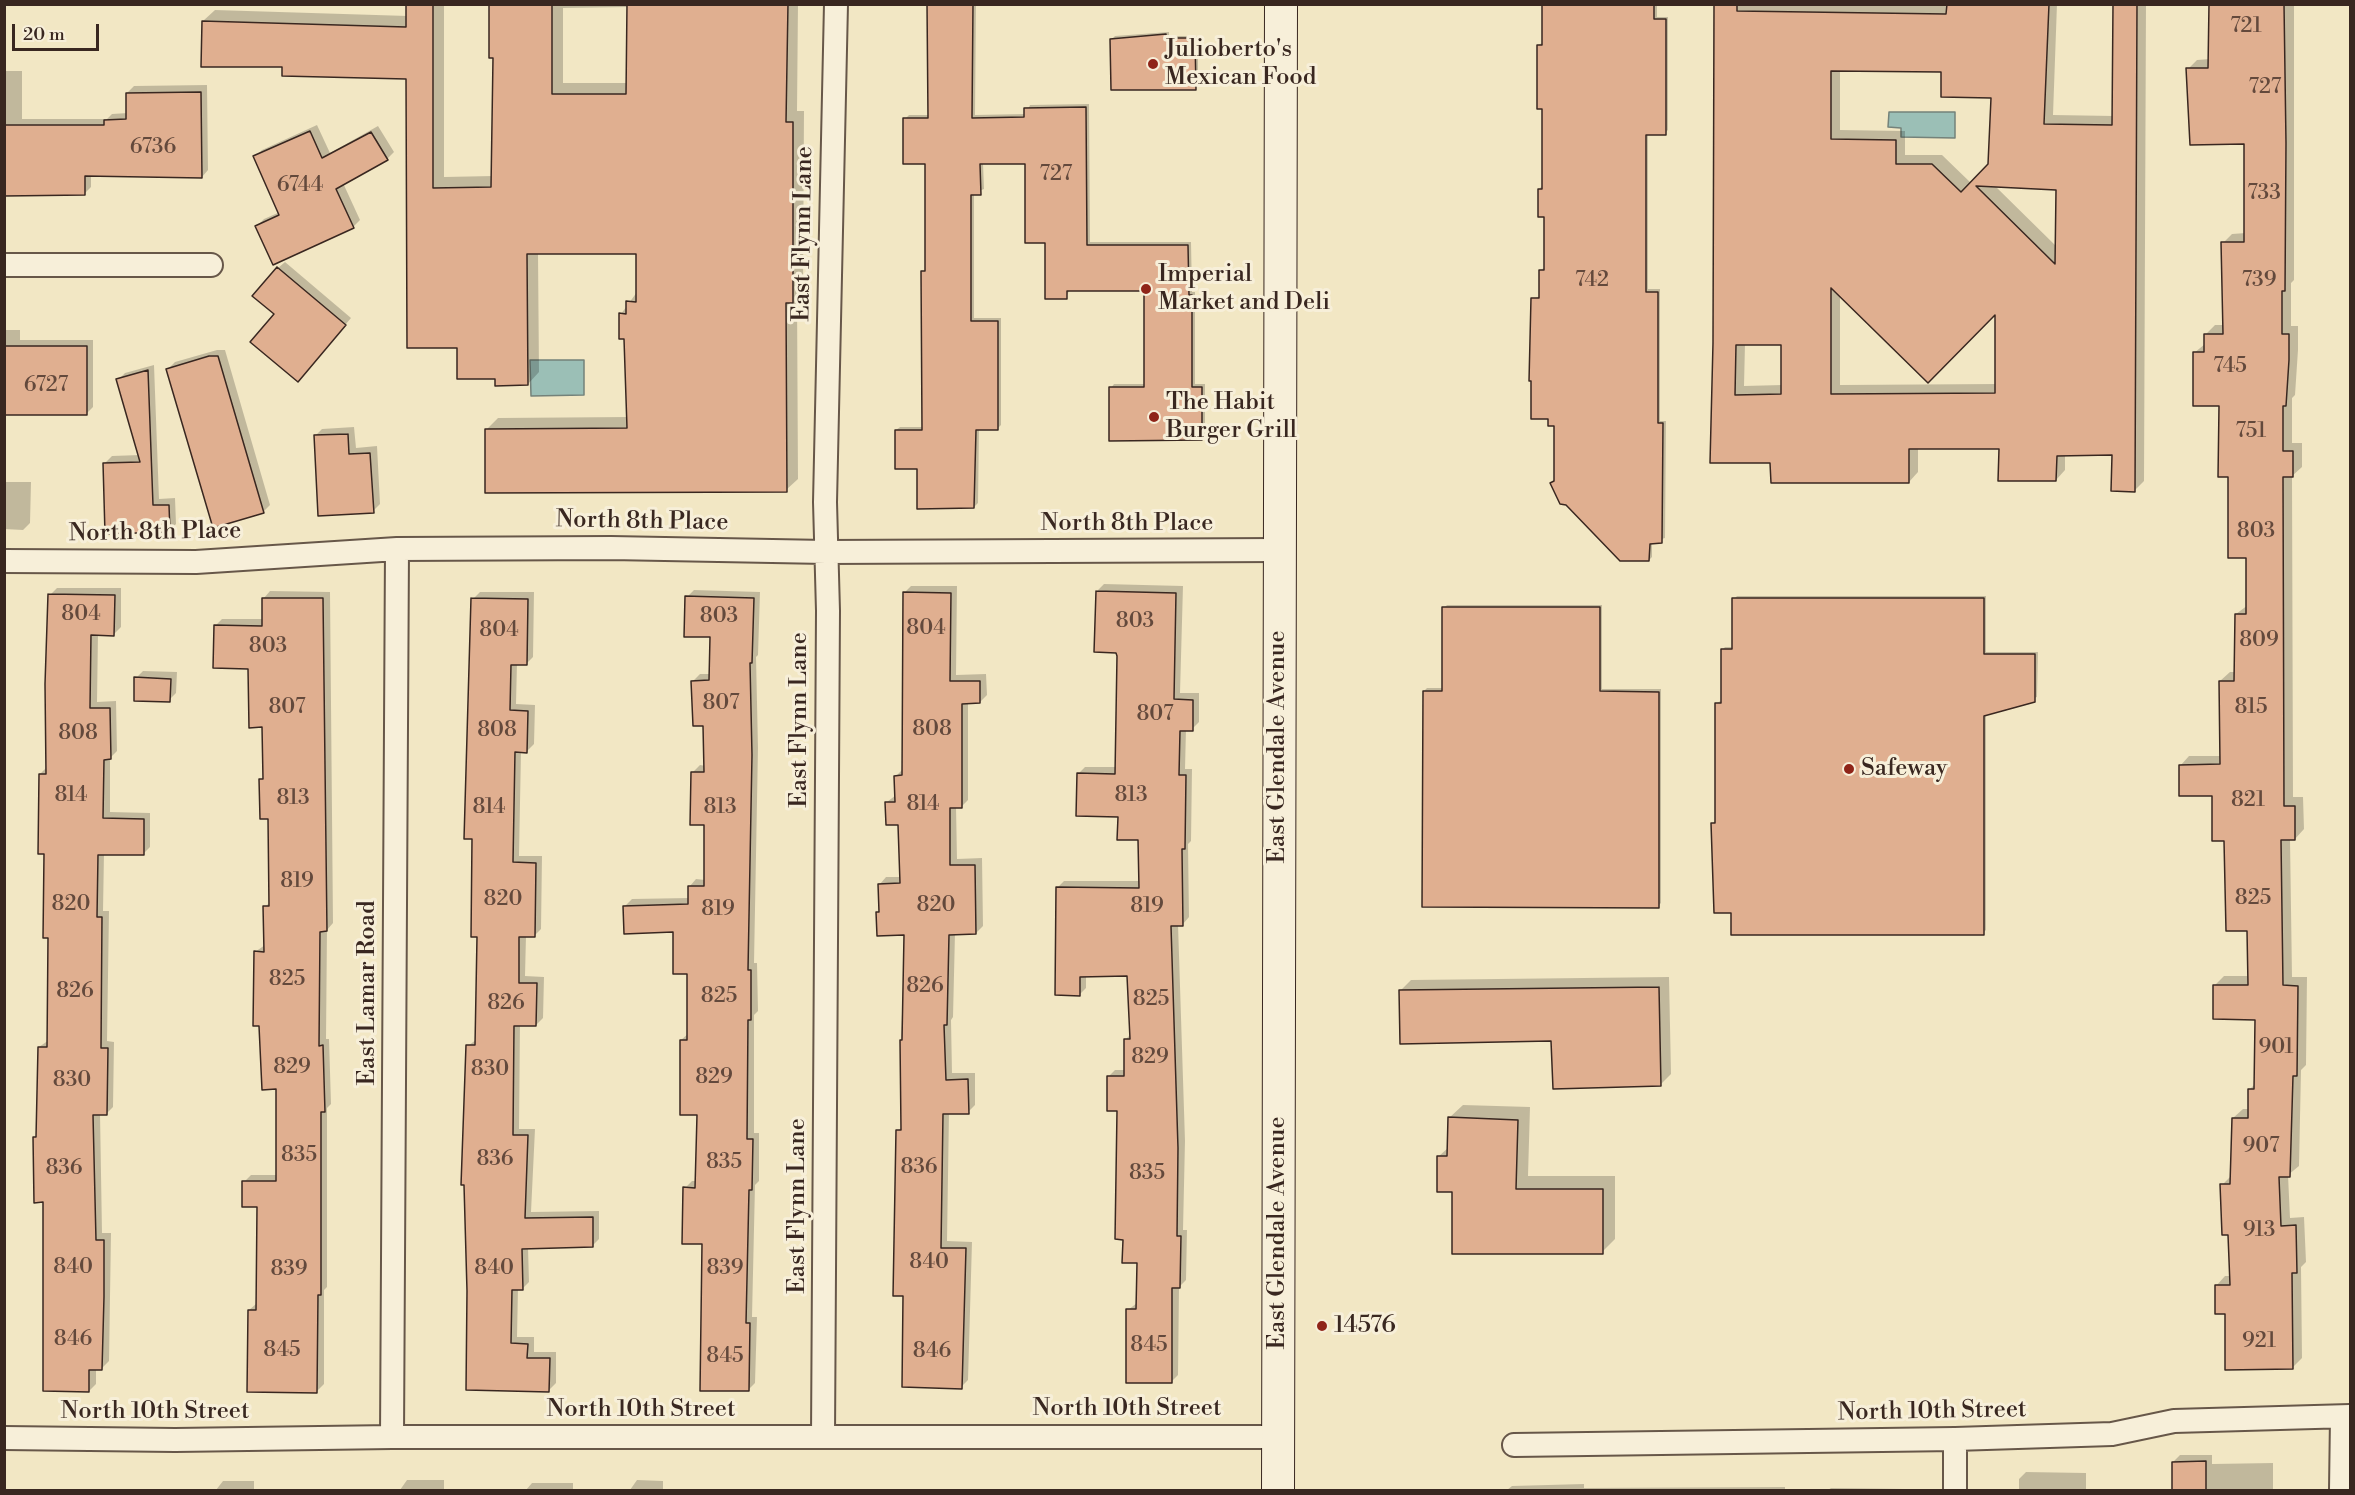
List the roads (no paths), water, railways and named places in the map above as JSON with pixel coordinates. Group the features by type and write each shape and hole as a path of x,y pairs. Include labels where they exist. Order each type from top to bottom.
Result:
{"main road":[{"name":"East Glendale Avenue","path":"1278,1491 1281,4"}],"street":[{"name":"East Flynn Lane","path":"823,1436 826,552 836,4"},
{"path":"4,265 211,265"},
{"name":"North 8th Place","path":"4,561 196,562 397,549 611,548 826,552 1279,550"},
{"name":"East Lamar Road","path":"392,1437 397,549"},
{"path":"2341,1491 2346,1416"},
{"name":"North 10th Street","path":"1514,1445 1956,1439 2112,1434 2174,1421 2346,1416"},
{"name":"North 10th Street","path":"4,1438 175,1440 392,1437 1278,1437"},
{"path":"1955,1491 1956,1439"}],"water":[{"path":"1889,112 1955,112 1955,138 1901,137 1901,128 1888,127"},
{"path":"530,360 584,360 584,395 531,396"}],"place":[{"name":"Julioberto's Mexican Food","path":"1153,64"},
{"name":"Imperial Market and Deli","path":"1146,289"},
{"name":"The Habit Burger Grill","path":"1154,417"},
{"name":"Safeway","path":"1849,769"},
{"name":"14576","path":"1322,1326"}]}
